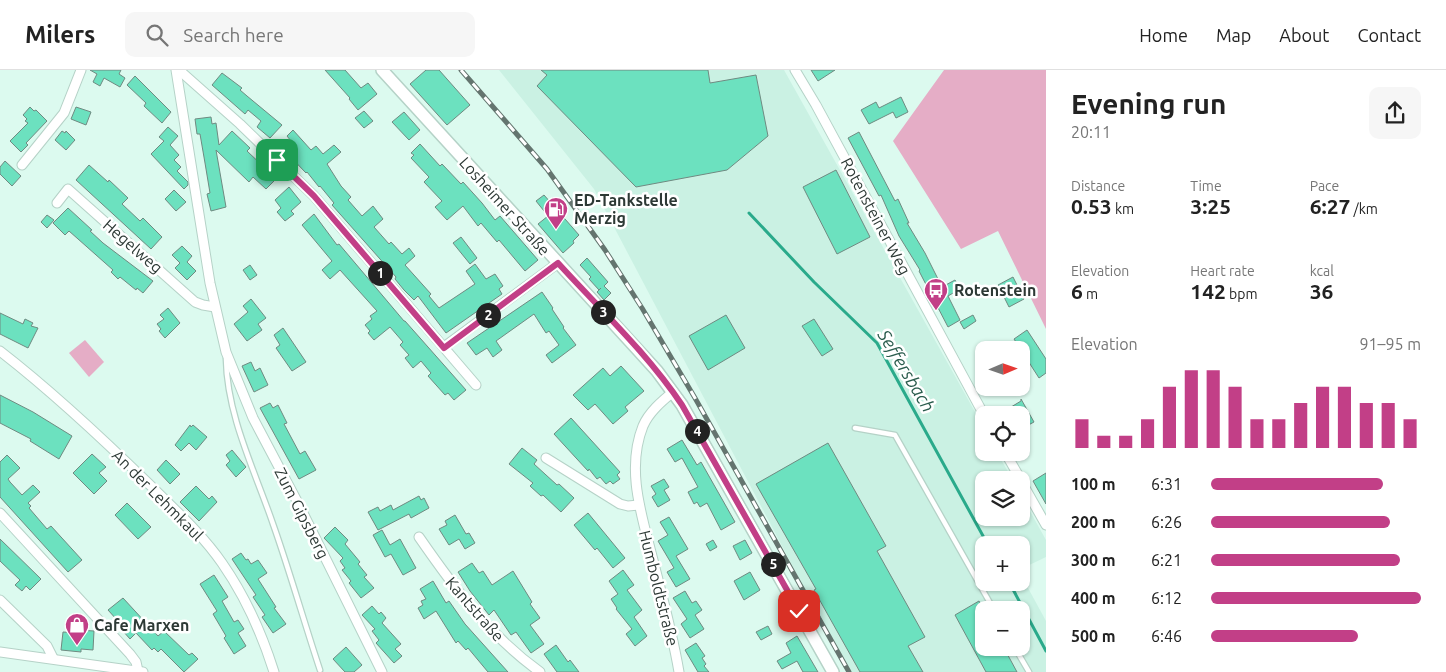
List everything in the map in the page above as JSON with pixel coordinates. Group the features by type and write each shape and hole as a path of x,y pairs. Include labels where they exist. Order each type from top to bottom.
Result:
{"main road":[{"name":"Losheimer Straße","path":"382,70 644,356 674,392 833,672"}],"street":[{"path":"22,165 64,112 81,70"},
{"path":"178,70 240,124 314,196 476,385"},
{"name":"Zum Gipsberg","path":"178,70 215,307 226,352 257,425 382,672"},
{"name":"Rotensteiner Weg","path":"795,70 816,105 979,406"},
{"name":"Hegelweg","path":"57,203 68,189 195,302 215,307"},
{"path":"444,348 558,263"},
{"name":"An der Lehmkaul","path":"0,351 65,405 122,458 209,546 238,588 263,640 274,672"},
{"name":"Humboldtstraße","path":"674,392 660,402 644,423 636,452 636,478 639,505 679,672"},
{"path":"546,458 620,504 628,506 639,505"},
{"path":"1030,496 1046,525"},
{"path":"0,513 130,654 141,671"},
{"name":"Kantstraße","path":"419,537 454,586 480,618 501,640 540,672"},
{"path":"0,600 47,646 53,658"},
{"path":"0,652 141,671"}],"lane":[{"name":"Zum Gipsberg","path":"226,352 226,369 230,395 243,442 274,525 320,670"},
{"path":"855,428 895,434 989,601"},
{"path":"1020,656 1029,672"}],"shaded area":[{"path":"499,70 784,70 975,412 975,461 1002,461 1008,471 975,471 975,526 1030,526 1030,511 1046,540 1046,557 1030,565 1030,536 975,536 975,591 1030,591 1046,621 1046,672 850,672 594,189"},
{"path":"944,70 1046,70 1046,329 998,231 961,249 893,141"},
{"path":"85,340 104,362 89,377 69,353"}],"building":[{"path":"90,70 121,70 119,74 125,78 120,87 104,78 100,86 93,82 97,74"},
{"path":"325,70 345,70 361,88 368,83 377,94 358,110"},
{"path":"426,70 439,70 470,105 447,125 410,84"},
{"path":"541,70 708,70 710,83 756,75 768,136 727,170 636,187 537,86 547,75"},
{"path":"811,70 835,70 818,81"},
{"path":"222,73 242,88 240,90 282,125 270,138 257,127 261,121 248,110 245,114 212,85"},
{"path":"135,76 171,112 162,123 144,106 146,103 127,85"},
{"path":"901,97 908,112 896,118 893,112 869,124 861,110 876,102 879,108"},
{"path":"30,107 47,121 26,143 28,145 21,152 10,141 28,123 23,115"},
{"path":"76,107 91,112 86,125 71,119"},
{"path":"364,111 373,121 364,128 355,118"},
{"path":"404,112 420,130 409,140 392,122"},
{"path":"211,117 212,124 216,123 219,145 232,131 250,148 247,151 266,169 268,167 278,177 266,189 253,177 249,182 216,150 226,207 211,211 207,194 210,193 200,134 197,134 195,119"},
{"path":"168,127 178,136 170,145 179,155 174,160 181,167 177,171 188,182 184,189 151,154 164,141 159,137"},
{"path":"293,130 311,150 316,146 323,154 334,145 341,152 327,164 341,186 351,197 348,200 362,216 373,206 383,219 374,227 389,244 391,242 402,254 409,248 415,256 405,265 431,294 429,296 439,308 475,284 466,271 475,264 486,279 495,274 503,286 499,289 502,294 446,333 418,296 414,300 404,290 395,279 396,277 332,205 334,203 320,186 283,149 291,141 287,136"},
{"path":"62,131 65,133 66,131 75,140 66,150 55,140"},
{"path":"859,132 895,201 898,199 909,223 907,223 942,287 955,280 960,289 948,296 960,320 948,327 920,270 899,236 881,195 879,196 848,138"},
{"path":"420,144 440,166 442,164 461,184 463,182 495,220 500,216 538,260 525,271 499,240 497,242 481,223 478,226 463,206 447,220 435,207 442,201 424,182 429,177 411,158 414,155 411,153"},
{"path":"5,161 21,176 12,186 0,174 0,167"},
{"path":"89,165 128,198 122,204 140,221 143,218 162,237 151,249 76,180"},
{"path":"836,170 870,237 837,254 803,187"},
{"path":"289,187 301,202 291,211 294,214 285,221 277,212 281,208 275,200"},
{"path":"174,190 186,202 176,211 165,199"},
{"path":"544,195 579,235 573,241 574,243 563,253 538,224 548,216 536,201"},
{"path":"68,208 103,243 153,281 143,293 137,288 136,290 120,277 118,279 111,272 113,270 69,231 65,235 53,223"},
{"path":"314,214 337,245 339,244 466,390 454,400 448,393 445,395 428,376 431,373 421,361 413,368 405,358 409,355 400,345 403,342 390,327 374,340 368,333 370,331 365,325 372,319 370,316 377,311 340,270 330,279 322,270 332,261 302,225"},
{"path":"47,215 54,220 47,228 41,222"},
{"path":"461,237 477,258 470,264 453,243"},
{"path":"182,246 192,256 187,262 196,271 187,280 175,268 180,263 172,255"},
{"path":"587,258 608,282 604,286 611,293 604,300 597,292 599,290 589,279 591,277 580,265"},
{"path":"250,265 257,275 250,280 243,270"},
{"path":"1013,277 1024,299 1009,307 998,285"},
{"path":"542,292 563,328 576,345 552,363 546,355 559,345 549,331 546,333 534,314 496,341 502,350 493,357 487,348 476,355 467,343"},
{"path":"251,299 266,318 258,324 262,330 247,341 234,324 248,312 243,306"},
{"path":"168,308 180,323 165,338 159,331 161,329 157,324 164,319 160,315"},
{"path":"0,313 23,324 25,319 33,323 31,326 38,328 28,348 0,334"},
{"path":"726,315 745,348 708,370 689,336"},
{"path":"973,315 976,321 964,329 960,322"},
{"path":"814,319 833,349 822,356 802,326"},
{"path":"283,328 306,362 292,371 276,348 280,345 274,335"},
{"path":"1027,330 1046,359 1046,373 1039,378 1030,364 1030,341 1015,341 1014,339"},
{"path":"251,362 255,371 260,368 268,385 254,392 242,366"},
{"path":"621,366 644,391 625,407 628,411 613,424 595,404 588,410 573,395 603,368 610,376"},
{"path":"0,395 33,412 72,436 59,459 30,441 31,439 0,423"},
{"path":"1021,399 1025,406 1013,406 1021,401"},
{"path":"270,403 273,408 278,405 287,423 284,424 300,454 305,451 316,470 299,479 260,408"},
{"path":"1030,415 1034,422 1030,424"},
{"path":"571,418 620,472 617,475 620,479 613,484 610,481 606,484 600,477 597,479 554,434"},
{"path":"190,425 191,427 193,425 207,437 196,450 189,443 181,451 175,445"},
{"path":"682,440 697,465 701,462 735,522 721,530 707,503 700,507 697,502 694,504 688,492 698,487 682,458 675,462 667,449"},
{"path":"828,443 886,546 877,551 925,637 908,646 923,672 860,672 814,590 816,589 756,484"},
{"path":"522,448 537,460 534,464 574,498 561,512 530,486 533,483 509,464"},
{"path":"232,450 246,467 236,477 226,465 230,461 226,455"},
{"path":"92,454 106,467 99,473 107,481 94,494 73,473"},
{"path":"7,455 20,468 8,479 10,482 22,495 33,485 40,492 28,503 31,506 29,508 47,529 51,526 82,560 68,572 0,497 0,462"},
{"path":"166,460 180,474 170,484 157,470"},
{"path":"1046,473 1046,504 1033,481"},
{"path":"664,479 669,487 664,490 670,500 658,507 652,497 656,494 651,486"},
{"path":"196,486 209,499 212,496 217,502 199,521 180,502"},
{"path":"419,496 421,500 424,498 429,508 411,518 409,514 378,530 368,512 378,507 380,511 391,505 393,510"},
{"path":"127,503 151,527 138,539 115,515"},
{"path":"588,513 625,558 613,568 597,548 595,550 574,525"},
{"path":"455,515 466,534 469,533 475,543 465,549 459,539 449,545 439,529 447,525 445,521"},
{"path":"669,517 688,549 676,556 690,579 676,587 667,572 674,568 658,541 668,535 660,522"},
{"path":"335,527 348,540 345,544 360,562 358,564 367,575 364,577 374,588 361,598 349,583 351,581 342,570 345,568 340,561 343,558 324,538"},
{"path":"382,530 390,545 400,539 416,568 403,575 391,554 385,557 373,535"},
{"path":"0,539 41,579 30,590 26,586 22,591 15,585 20,580 0,561"},
{"path":"713,540 717,547 710,551 706,544"},
{"path":"745,540 752,553 740,560 733,546"},
{"path":"241,553 251,564 258,560 267,573 258,579 276,607 274,608 286,624 273,633 262,617 265,615 253,597 256,595 232,559"},
{"path":"472,563 479,573 483,571 492,585 513,571 532,602 530,604 540,618 530,625 544,644 531,653 516,632 511,635 494,610 489,615 458,572"},
{"path":"623,570 634,585 627,590 642,610 634,617 647,636 635,646 626,634 632,629 616,609 611,599 618,594 609,581"},
{"path":"750,572 760,590 744,600 734,581"},
{"path":"214,575 228,597 222,601 234,622 238,620 244,629 238,633 246,646 234,654 213,614 217,611 200,584"},
{"path":"433,581 446,603 449,601 465,624 508,672 488,672 468,648 466,650 458,641 456,643 436,611 424,619 418,608 423,605 421,601 426,599 420,589"},
{"path":"685,591 692,603 696,601 702,610 695,615 704,629 690,638 681,624 687,619 673,598"},
{"path":"123,598 158,636 164,631 189,655 192,653 198,659 184,672 161,649 158,652 154,648 152,650 136,633 130,639 115,622 117,620 108,610"},
{"path":"975,603 975,652 955,615"},
{"path":"372,606 379,614 381,612 386,618 382,623 401,644 395,649 402,656 394,663 376,643 379,640 372,631 375,629 362,615"},
{"path":"768,626 772,634 761,640 756,632"},
{"path":"79,630 94,631 93,650 81,649 81,652 61,650 63,632 79,633"},
{"path":"797,636 818,672 803,672 797,661 782,669 777,661 791,653 786,643"},
{"path":"696,643 705,656 702,658 706,664 704,666 709,672 698,672 685,650"},
{"path":"556,645 568,662 570,660 579,672 557,672 544,654"},
{"path":"346,647 362,665 354,672 345,672 333,659"},
{"path":"977,656 1008,656 1017,672 986,672"}],"waterway":[{"name":"Seffersbach","path":"749,213 814,282 877,343 983,536"},
{"name":"Seffersbach","path":"1014,591 1046,651"}],"railway":[{"path":"461,70 547,169 605,250 695,398 849,672"}],"place":[{"name":"ED-Tankstelle Merzig","path":"556,230"},
{"name":"Rotenstein","path":"936,311"},
{"name":"Cafe Marxen","path":"77,646"}],"route":[{"path":"277,160 314,196 444,348 558,263 674,392 799,611"}]}
